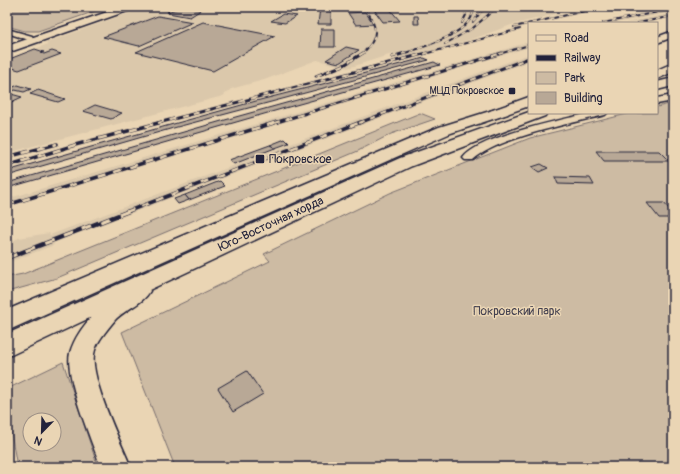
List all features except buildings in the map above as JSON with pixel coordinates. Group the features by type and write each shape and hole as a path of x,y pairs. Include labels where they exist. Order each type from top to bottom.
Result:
{"main road":[{"path":"7,45 118,7"},
{"path":"7,50 130,7"},
{"path":"658,40 673,34"},
{"path":"658,74 673,67"},
{"path":"658,86 673,82"},
{"path":"495,114 528,101"},
{"name":"Юго-Восточная хорда","path":"7,321 459,143 495,114 528,104"},
{"name":"Юго-Восточная хорда","path":"7,346 406,162 537,114"},
{"path":"116,467 85,384 81,368 82,353 88,338 108,313 120,302 184,264"}],"street":[{"path":"7,31 29,38"},
{"path":"658,101 673,98"},
{"path":"459,143 473,152 498,141 598,114"}],"shaded area":[{"path":"145,7 585,7 511,25 467,41 404,59 392,54 348,68 317,60 264,80 231,89 223,96 7,153 7,60 48,44 45,43"},
{"path":"673,9 673,12 621,22 605,22"},
{"path":"673,13 673,17 650,22 630,22"},
{"path":"528,42 528,47 7,207 7,199"},
{"path":"528,54 528,61 53,243 54,245 7,263 7,243 19,238 49,233 50,235"}],"green space":[{"path":"7,7 107,7 38,31 25,31 7,26"},
{"name":"Покровский парк","path":"673,103 673,467 175,467 122,332 270,261 264,254 390,193 530,138 627,114 658,114 658,107"},
{"path":"420,113 435,119 391,134 358,151 57,278 7,292 7,277 23,274"},
{"path":"63,362 98,467 17,467 7,409 7,389"}],"railway":[{"path":"363,53 372,42 375,31 372,20 365,7"},
{"path":"462,23 466,15 465,7"},
{"path":"402,54 446,38 458,31 467,24 472,16 472,7"},
{"path":"473,22 485,7"},
{"path":"445,44 473,28 497,7"},
{"path":"536,22 602,7"},
{"path":"608,22 673,9"},
{"path":"643,22 673,16"},
{"path":"514,27 528,24"},
{"path":"424,54 520,29"},
{"path":"499,54 528,45"},
{"path":"316,76 344,65 363,53"},
{"path":"392,57 405,53"},
{"path":"158,123 427,53"},
{"path":"274,123 502,53"},
{"path":"359,123 528,58"},
{"path":"7,166 75,145 162,122"},
{"path":"7,205 277,122"},
{"path":"126,212 361,122"},
{"path":"7,157 57,144"},
{"path":"7,258 129,211"}],"place":[{"name":"МЦД Покровское","path":"512,91"},
{"name":"Покровское","path":"260,159"}]}
